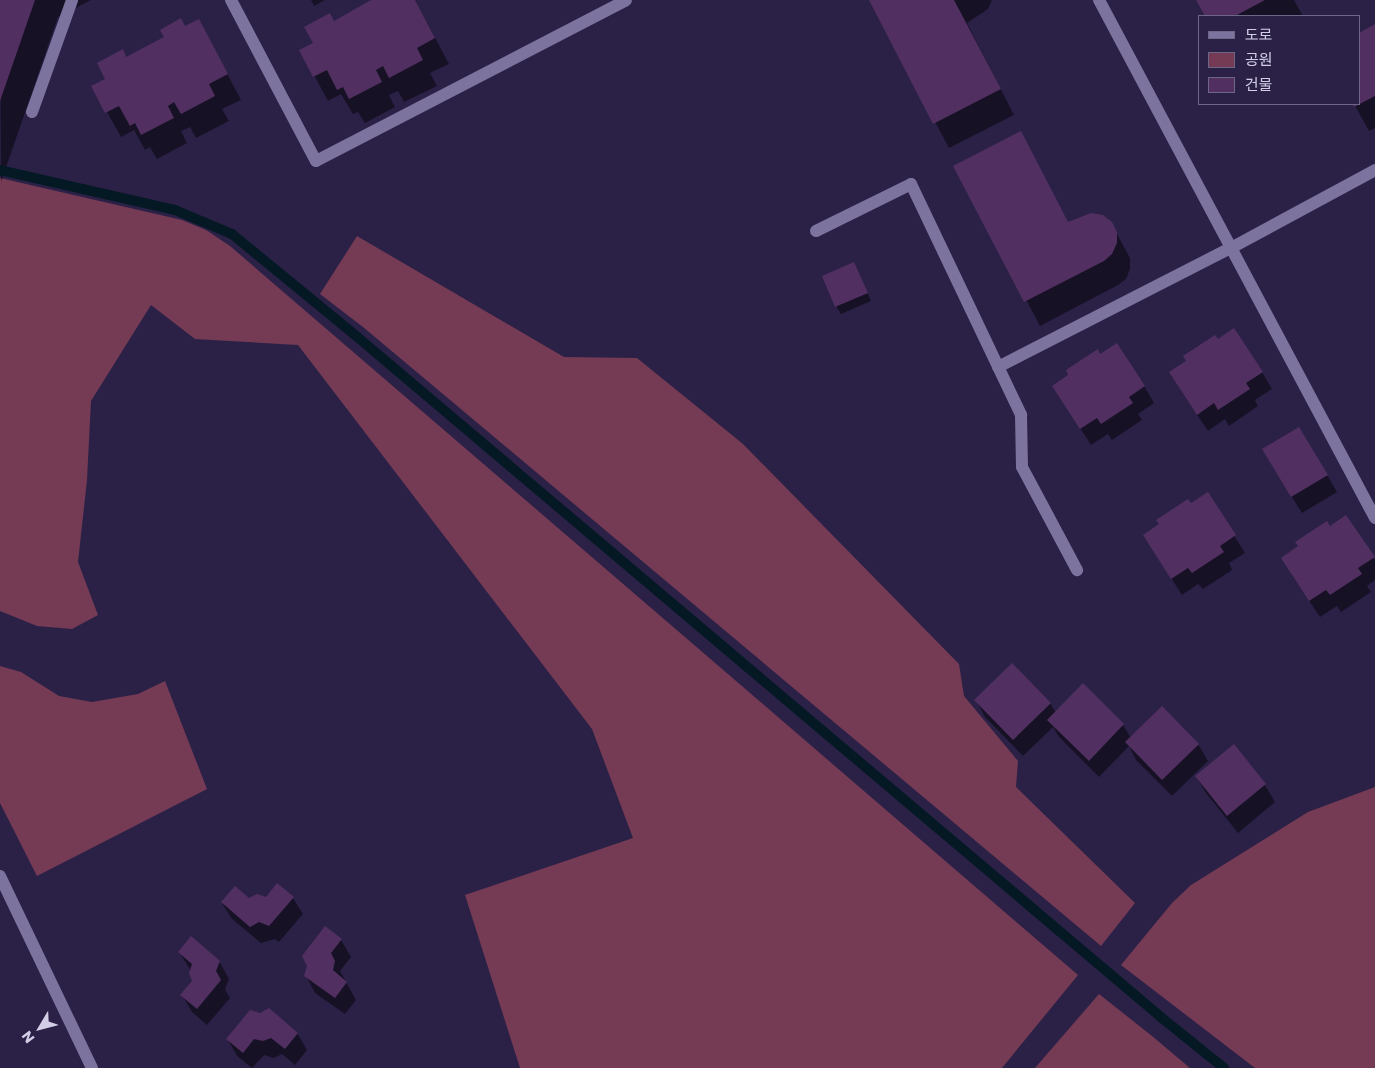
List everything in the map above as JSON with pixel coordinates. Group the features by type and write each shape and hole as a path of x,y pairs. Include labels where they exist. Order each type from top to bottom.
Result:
{"street":[{"path":"32,112 72,0"},
{"path":"231,0 316,161 626,0"},
{"path":"1099,0 1375,518"},
{"path":"998,367 1231,248 1375,170"},
{"path":"816,231 911,184 1021,415 1022,467 1077,570"},
{"path":"0,876 92,1068"}],"green space":[{"path":"0,178 182,220 206,230 230,246 1078,975 1002,1068 520,1068 465,895 633,838 592,729 298,345 195,339 151,305 91,401 87,480 78,562 98,615 72,629 37,626 0,611"},
{"path":"357,236 564,357 637,358 743,444 959,664 964,696 1018,761 1016,787 1135,903 1101,946 363,327 320,294"},
{"path":"0,666 21,672 59,696 92,702 138,694 165,681 207,789 37,876 0,803"},
{"path":"1375,787 1375,1068 1255,1068 1121,965 1172,903 1191,885 1308,812"},
{"path":"1099,994 1152,1036 1190,1068 1035,1068"}],"building":[{"path":"0,0 35,0 0,101"},
{"path":"371,0 415,0 435,38 417,48 423,60 389,78 383,66 376,70 382,82 349,99 343,87 337,90 327,70 313,77 299,50 313,43 304,27 330,13 334,21"},
{"path":"869,0 954,0 1001,89 933,124"},
{"path":"1196,0 1265,0 1237,15 1204,15"},
{"path":"181,18 185,26 199,19 228,74 209,84 215,96 181,114 174,102 168,106 174,118 141,135 135,123 130,126 119,106 105,113 91,86 105,79 97,63 123,49 126,57 164,37 160,30"},
{"path":"1375,24 1375,96 1360,104 1360,32"},
{"path":"1021,131 1068,222 1091,213 1103,215 1112,222 1117,232 1117,243 1112,254 1104,261 1024,302 953,166"},
{"path":"854,262 868,293 835,307 822,276"},
{"path":"1234,328 1263,372 1246,383 1250,389 1218,410 1214,403 1197,415 1169,372 1186,361 1183,356 1215,335 1218,339"},
{"path":"1117,343 1145,386 1129,397 1133,403 1101,424 1097,418 1080,429 1052,386 1068,375 1066,370 1098,349 1100,354"},
{"path":"1299,427 1328,475 1291,497 1262,449"},
{"path":"1208,492 1236,535 1220,546 1224,552 1192,573 1188,568 1171,579 1143,535 1159,524 1156,520 1188,499 1191,503"},
{"path":"1346,515 1375,557 1358,568 1362,574 1330,595 1326,590 1309,601 1281,558 1298,546 1295,542 1327,521 1330,526"},
{"path":"1012,663 1051,703 1013,740 974,700"},
{"path":"1083,683 1124,724 1089,761 1047,720"},
{"path":"1162,706 1199,744 1162,780 1125,742"},
{"path":"1234,744 1266,784 1227,816 1195,776"},
{"path":"277,883 294,897 269,926 259,922 250,927 221,902 235,886 249,898 257,894 266,897"},
{"path":"325,926 342,939 331,953 335,961 333,970 347,982 335,998 304,976 307,966 302,956"},
{"path":"191,936 220,961 216,971 221,980 197,1009 180,995 192,981 189,973 192,964 178,952"},
{"path":"269,1008 298,1033 285,1049 271,1038 263,1041 254,1039 243,1053 226,1039 250,1010 260,1013"}],"waterway":[{"path":"0,170 175,210 232,234 355,335 1162,1018 1224,1068"}]}
